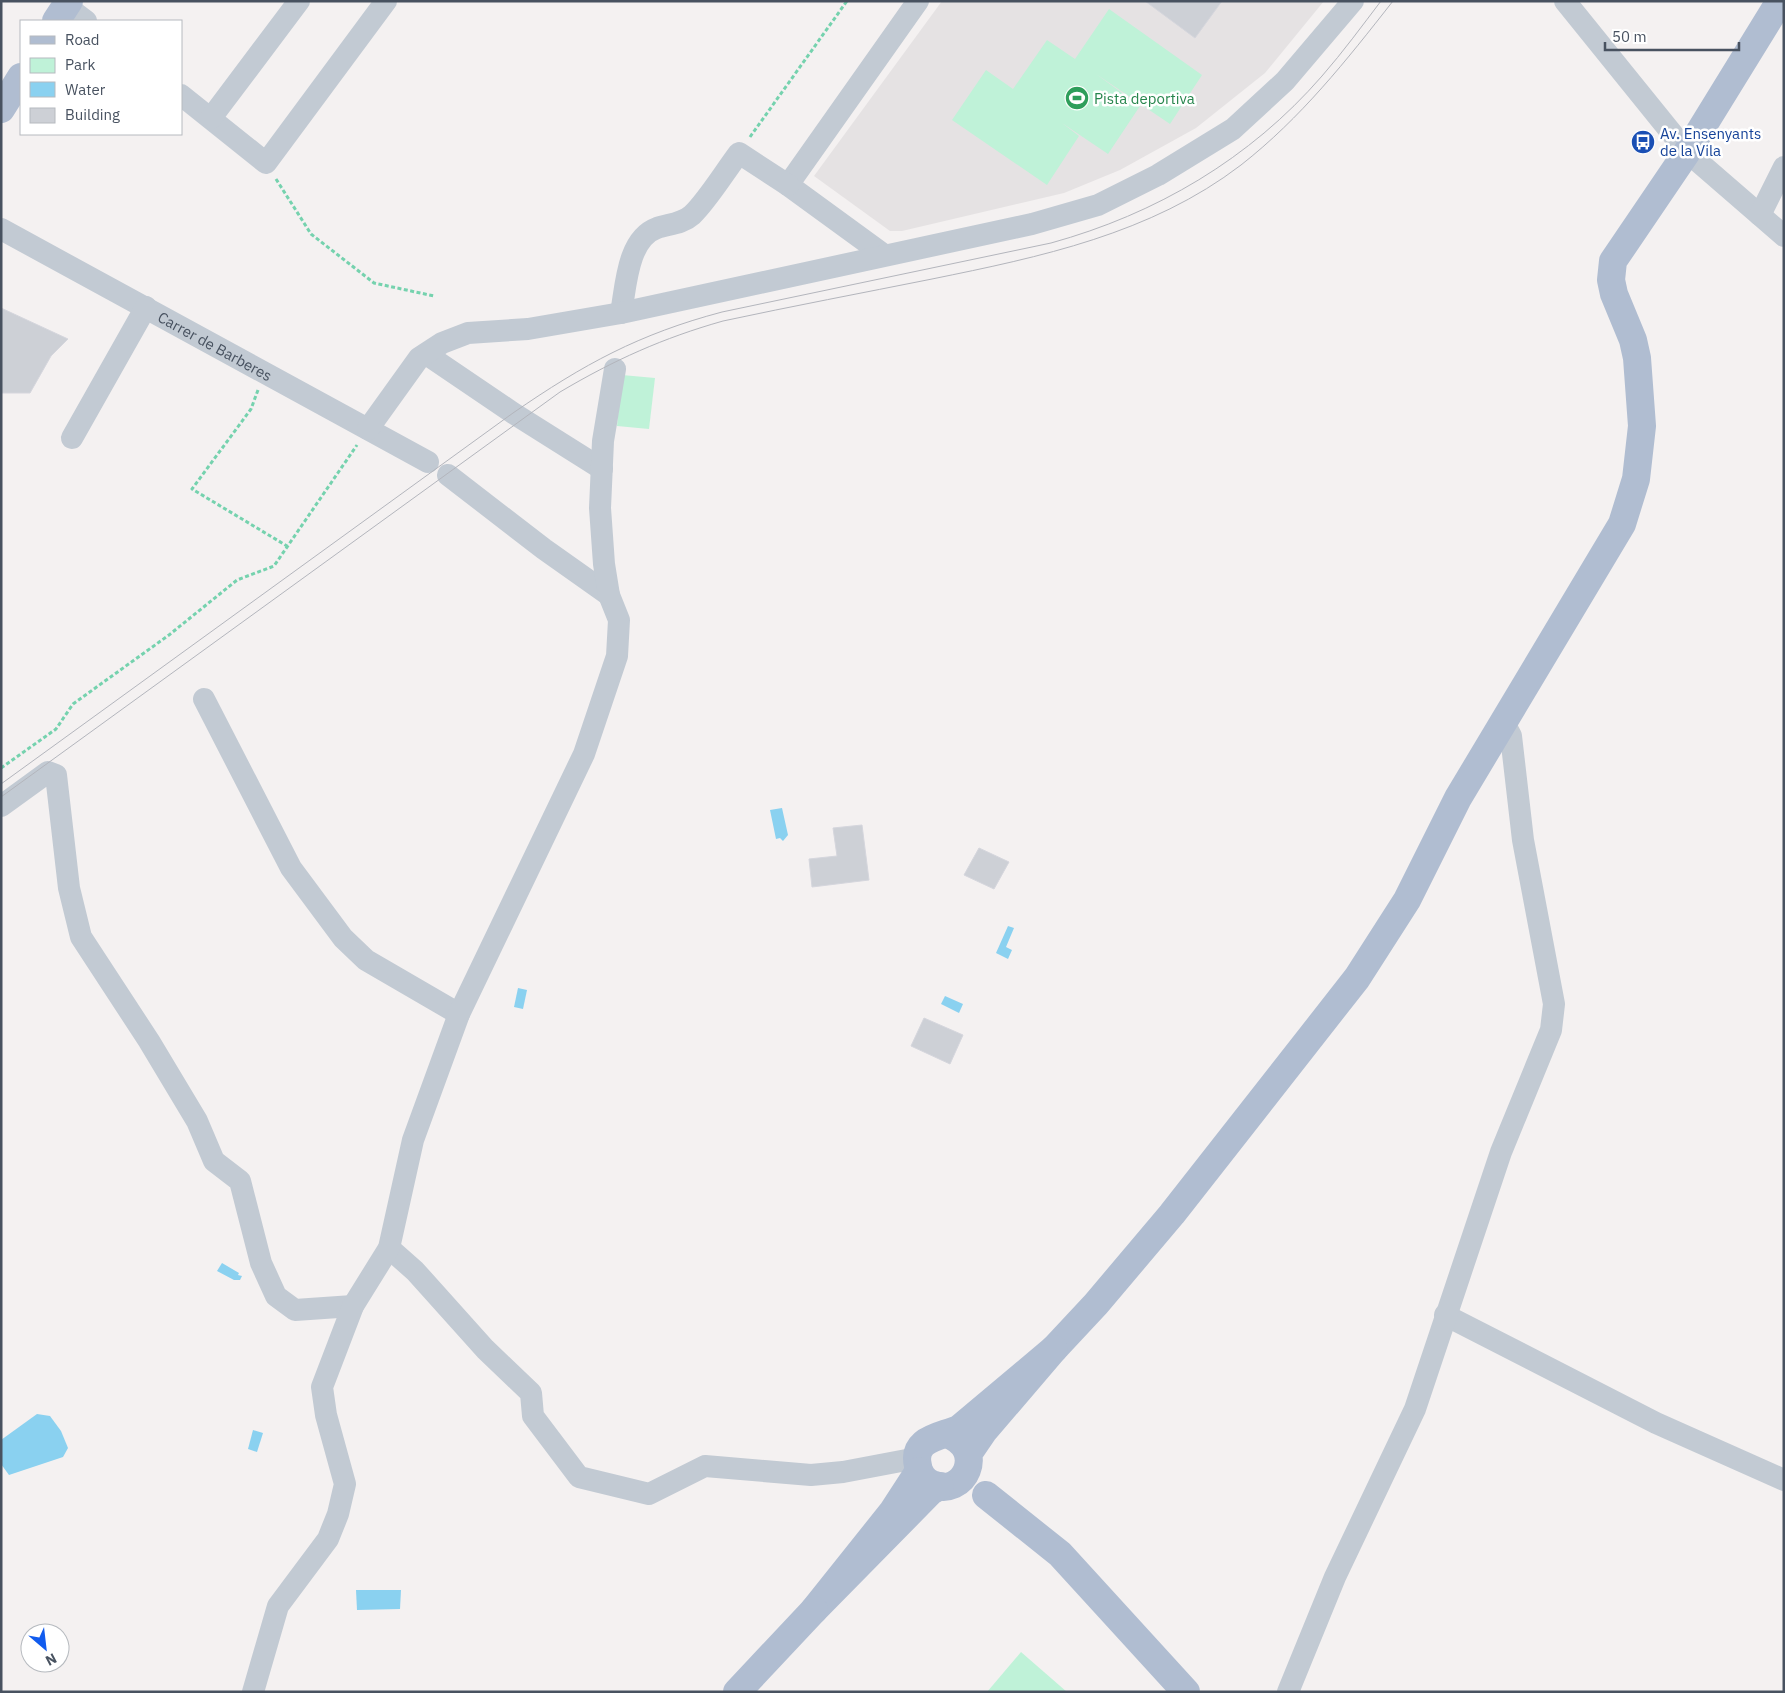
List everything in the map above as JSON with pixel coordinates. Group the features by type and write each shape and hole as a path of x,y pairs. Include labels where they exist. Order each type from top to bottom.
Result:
{"main road":[{"path":"739,1691 814,1610 893,1511 945,1470 982,1432 1096,1304 1172,1214 1357,978 1408,900 1458,798 1605,556 1622,524 1636,479 1642,426 1639,377 1633,340 1614,294 1611,280 1613,261 1687,152 1780,1"},
{"path":"1,109 20,79"},
{"path":"1054,1349 980,1413 947,1434 937,1435 927,1440 920,1448 945,1470 986,1495 1060,1554 1186,1692"},
{"path":"945,1470 961,1441 947,1434"}],"street":[{"path":"211,118 299,1"},
{"path":"182,96 266,163 386,1"},
{"path":"788,185 918,1"},
{"path":"368,429 419,358 442,343 468,333 528,329 621,313 1032,224 1098,205 1158,175 1233,129 1285,81 1353,1"},
{"path":"1565,1 1687,152 1784,236"},
{"path":"621,313 633,255 643,235 657,228 673,225 692,215 739,153 788,185 884,255"},
{"path":"1760,215 1784,167"},
{"name":"Carrer de Barberes","path":"1,229 428,462"},
{"path":"72,438 146,307"},
{"path":"426,354 513,413 602,469"},
{"path":"253,1692 278,1606 328,1539 338,1514 345,1484 326,1415 322,1387 353,1306 388,1248 413,1140 458,1014 584,754 617,656 619,620 609,595 602,543 603,441 615,369"},
{"path":"448,474 544,549 609,595"},
{"path":"204,700 291,868 343,938 366,960 458,1014"},
{"path":"1288,1692 1335,1578 1415,1409 1501,1152 1551,1030 1554,1018 1554,1004 1523,840 1511,736 1503,722"},
{"path":"1,806 48,772 56,775 69,888 80,937 149,1041 192,1114 214,1161 240,1181 261,1263 276,1296 295,1310 353,1306"},
{"path":"388,1248 415,1271 485,1350 531,1393 533,1416 579,1477 649,1494 705,1466 811,1475 843,1472 945,1470"},
{"path":"1445,1315 1656,1423 1784,1480"}],"path":[{"path":"739,153 848,1"},
{"path":"266,163 311,234 374,283 434,296"},
{"path":"265,373 251,409 192,489 287,546"},
{"path":"1,768 56,729 73,704 169,635 237,580 274,566 368,429"}],"shaded area":[{"path":"942,1 1324,1 1265,73 1196,128 1120,170 1064,193 902,231 890,231 814,176"}],"green space":[{"path":"1109,9 1202,75 1170,124 1096,74 1140,106 1108,154 1062,123 1079,136 1047,185 952,120 986,70 1013,89 1047,40 1075,59"},
{"path":"622,375 655,378 649,429 617,426"},
{"path":"1021,1652 1067,1692 987,1692"}],"water":[{"path":"782,808 788,835 783,841 780,838 776,839 770,810"},
{"path":"1008,926 1014,928 1006,947 1012,950 1008,959 996,953"},
{"path":"518,988 527,990 523,1009 514,1007"},
{"path":"945,996 963,1004 959,1013 941,1004"},
{"path":"222,1263 239,1273 238,1275 242,1276 240,1280 234,1280 217,1271"},
{"path":"37,1414 50,1416 61,1431 68,1448 63,1457 9,1475 1,1464 1,1440"},
{"path":"253,1430 263,1433 257,1452 248,1449"},
{"path":"356,1590 401,1590 400,1609 357,1610"}],"building":[{"path":"1145,1 1222,1 1195,38"},
{"path":"1,308 68,339 51,356 30,393 1,393"},
{"path":"862,825 869,880 812,887 809,859 837,856 833,828"},
{"path":"979,848 1009,862 994,889 964,875"},
{"path":"924,1018 963,1035 950,1064 911,1046"}],"tram line":[{"path":"1,784 513,413 588,365 664,330 722,312 1051,243 1090,231 1128,216 1199,180 1232,158 1264,133 1294,106 1322,76 1381,1"},
{"path":"1,797 560,392 580,380 659,342 723,321 1013,262 1093,240 1132,226 1170,209 1206,189 1263,147 1322,88 1393,1"}],"place":[{"name":"Pista deportiva","path":"1077,98"},
{"name":"Av. Ensenyants de la Vila","path":"1643,142"}]}
